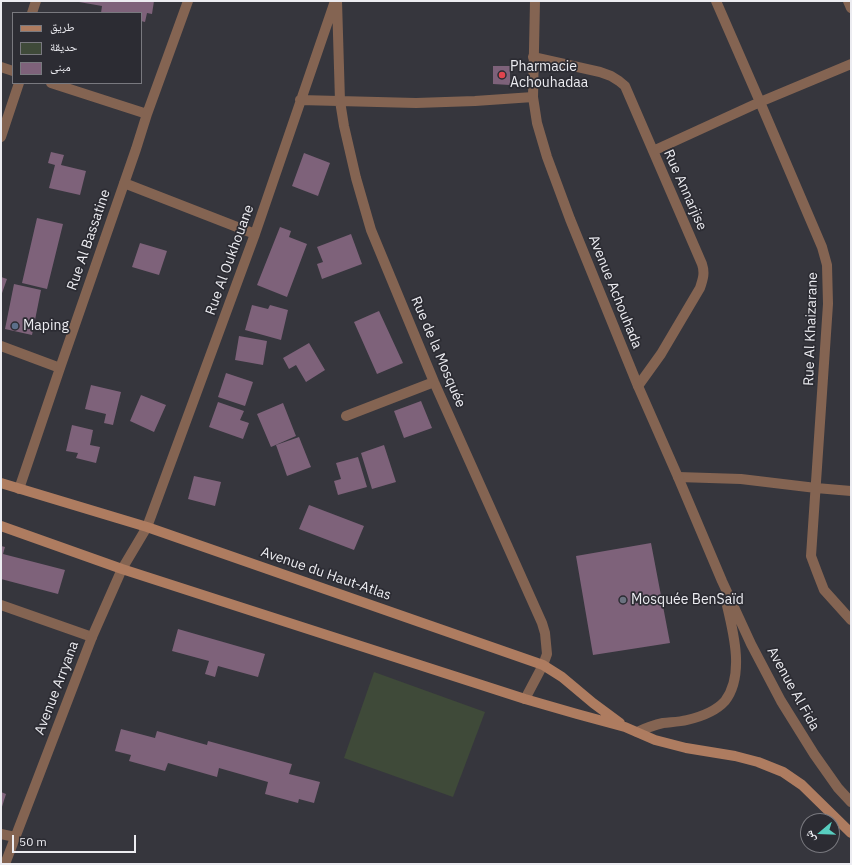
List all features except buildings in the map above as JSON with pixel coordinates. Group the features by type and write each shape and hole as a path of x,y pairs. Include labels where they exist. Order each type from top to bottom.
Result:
{"main road":[{"name":"Avenue du Haut-Atlas","path":"1,483 147,527 543,665 562,677 625,727"},
{"name":"Avenue du Haut-Atlas","path":"1,526 122,569 525,699 625,727 655,740 686,748 734,756 758,762 784,772 802,785 851,833"}],"street":[{"path":"32,12 36,1"},
{"name":"Rue Al Bassatine","path":"18,489 147,114 188,1"},
{"name":"Rue Al Oukhouane","path":"147,527 255,234 300,100 336,1"},
{"name":"Rue de la Mosquée","path":"336,1 340,101 344,126 371,230 434,382 542,623 547,654 543,665 525,699"},
{"name":"Avenue Achouhada","path":"536,1 533,57 533,97 537,123 547,156 570,219 638,386 722,581"},
{"name":"Rue Al Khaizarane","path":"716,1 822,248 827,265 828,304 811,556 824,590 851,620"},
{"path":"848,1 851,8"},
{"name":"Rue Annarjise","path":"533,57 600,72 611,76 625,86 704,270 704,277 700,288 661,354 638,386"},
{"path":"653,151 760,102 851,64"},
{"path":"1,137 19,84"},
{"path":"54,84 147,114"},
{"path":"300,100 416,103 475,102 533,97"},
{"path":"124,183 255,234"},
{"path":"1,346 60,368"},
{"path":"346,416 434,382"},
{"path":"678,477 741,479 851,491"},
{"name":"Avenue Arryana","path":"5,864 92,637 122,569 147,527"},
{"path":"637,732 651,726 687,721 710,713 724,702 731,691 735,676 736,658 733,634 722,581"},
{"name":"Avenue Al Fida","path":"722,581 751,644 781,701 814,754 838,788 851,802"},
{"path":"1,605 92,637"},
{"path":"1,834 15,837"}],"green space":[{"path":"374,672 485,712 453,797 344,758"}],"place":[{"name":"Pharmacie Achouhadaa","path":"502,75"},
{"name":"Maping","path":"15,326"},
{"name":"Mosquée BenSaïd","path":"623,600"}]}
